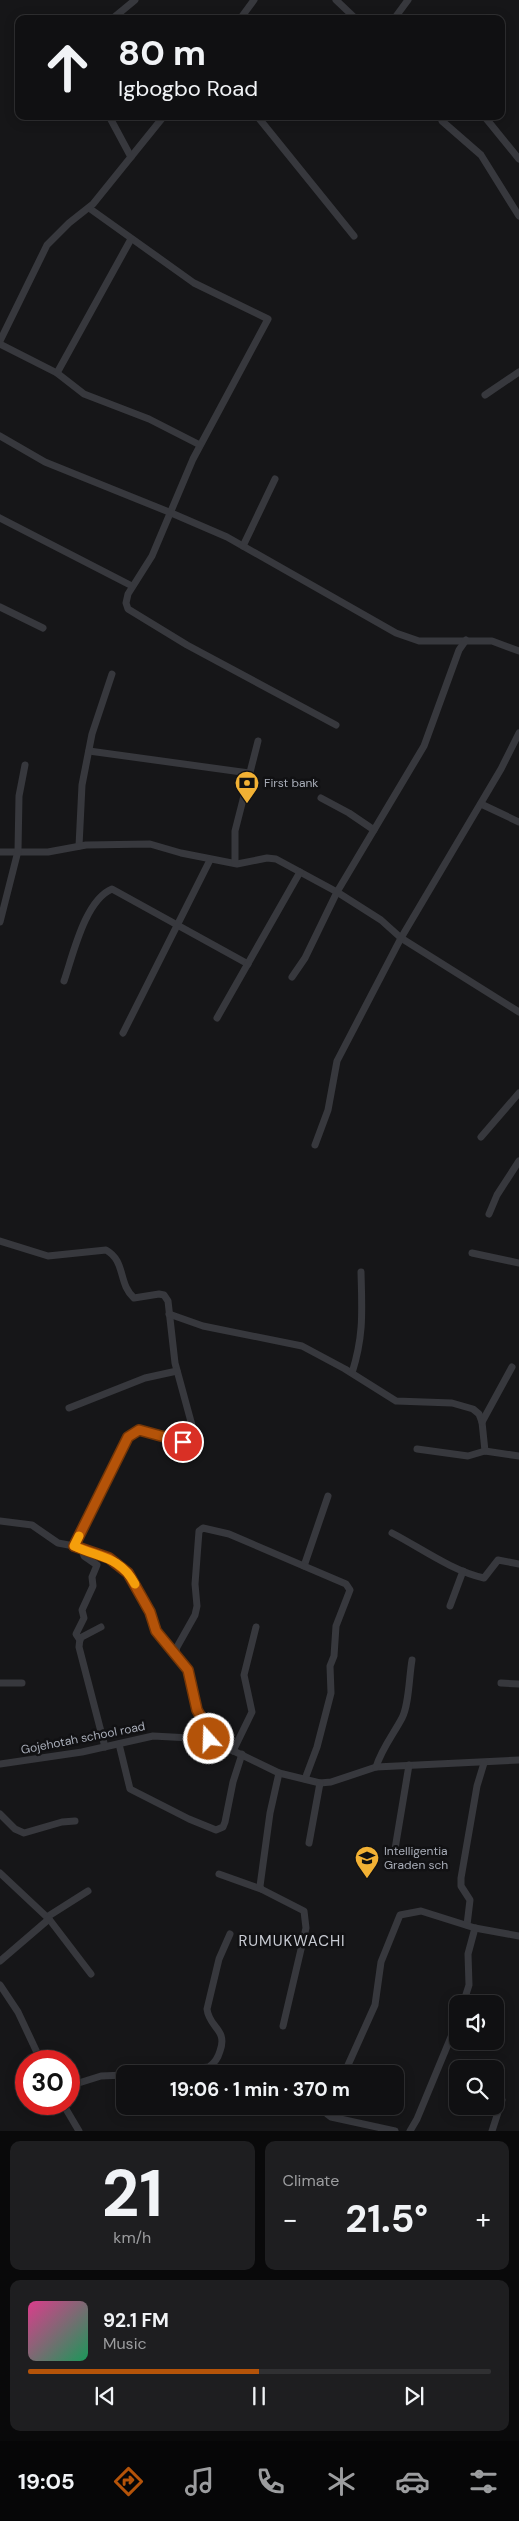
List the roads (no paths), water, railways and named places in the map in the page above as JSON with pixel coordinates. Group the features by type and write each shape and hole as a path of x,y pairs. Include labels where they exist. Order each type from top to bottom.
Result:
{"street":[{"path":"117,15 135,0"},
{"path":"243,15 254,0"},
{"path":"336,0 352,15"},
{"path":"397,15 408,0"},
{"path":"111,120 131,157"},
{"path":"161,120 89,208 69,223 47,245 0,343 57,374 84,394 149,419 200,445"},
{"path":"260,120 354,236"},
{"path":"442,120 481,155 519,216"},
{"path":"487,120 519,159"},
{"path":"89,208 194,283 268,320 200,445 169,512 152,556 132,586 126,603 128,608 136,615 336,724"},
{"path":"57,374 131,239"},
{"path":"485,395 519,372"},
{"path":"0,436 45,462 169,512 243,546 396,633 419,641 492,640 519,652"},
{"path":"243,546 275,479"},
{"path":"0,518 132,586"},
{"path":"0,607 43,628"},
{"path":"292,977 305,958 337,892 424,746 459,650 466,640"},
{"path":"79,846 80,803 92,734 112,674"},
{"path":"315,1145 328,1110 337,1062 401,938 509,756 519,733"},
{"path":"235,863 235,831 258,741"},
{"path":"89,751 249,773"},
{"path":"0,922 18,851 19,796 25,765"},
{"path":"321,798 349,813 374,830"},
{"path":"481,804 519,822"},
{"path":"0,852 48,852 79,846 150,844 210,860 235,863 267,858 276,859 337,892 381,920 401,938 519,1012"},
{"path":"123,1033 210,860"},
{"path":"217,1018 300,872"},
{"path":"64,981 85,920 107,891 112,889 248,964"},
{"path":"481,1136 519,1093"},
{"path":"489,1214 497,1195 519,1161"},
{"path":"0,1241 48,1256 106,1250 118,1260 129,1294 134,1298 159,1294 164,1295 168,1301 176,1371 193,1429 192,1436 189,1441 183,1442 139,1430 134,1432 125,1444 74,1546"},
{"path":"472,1253 519,1263"},
{"path":"352,1373 361,1347 363,1316 361,1272"},
{"path":"170,1314 202,1326 302,1346 352,1373 396,1402 452,1403 473,1409 479,1414 482,1422 484,1451"},
{"path":"482,1422 512,1366"},
{"path":"69,1408 145,1378 176,1371"},
{"path":"417,1449 468,1456 484,1451 519,1456"},
{"path":"304,1566 328,1496"},
{"path":"0,1521 32,1524 58,1543 74,1546 109,1558 128,1573 147,1606 156,1631 188,1670 197,1710 208,1729 209,1739"},
{"path":"175,1655 182,1635 195,1615 199,1531 203,1528 215,1529 346,1584 350,1590 336,1626 330,1666 331,1693 317,1747 305,1779"},
{"path":"392,1533 463,1571 484,1578 498,1560 519,1564"},
{"path":"80,1640 76,1634 84,1618 82,1610 93,1586 92,1577 97,1566 84,1556 82,1550"},
{"path":"450,1606 463,1571"},
{"path":"101,1627 86,1634 80,1640 79,1647 105,1747"},
{"path":"233,1750 252,1712 244,1675 256,1627"},
{"path":"376,1767 380,1754 405,1711 412,1660"},
{"path":"0,1683 22,1683"},
{"path":"501,1683 519,1684"},
{"name":"Gojehotah school road","path":"0,1764 105,1747 154,1736 209,1739 279,1773 320,1783 331,1782 376,1767 519,1760"},
{"path":"120,1744 130,1789 189,1819 216,1830 223,1827 225,1822 233,1782 242,1754"},
{"path":"467,1926 470,1900 460,1886 477,1786 484,1763"},
{"path":"395,1849 409,1765"},
{"path":"261,1889 270,1813 279,1773"},
{"path":"310,1843 320,1783"},
{"path":"0,1814 15,1829 24,1833 62,1822 75,1821"},
{"path":"0,1874 48,1918 91,1974"},
{"path":"219,1874 261,1889 301,1908 305,1914 306,1928 282,2026"},
{"path":"0,1961 48,1918 88,1891"},
{"path":"348,2065 375,2005 381,1962 399,1916 421,1912 475,1928 519,1936"},
{"path":"466,1995 469,1985 468,1954 475,1928"},
{"path":"213,2065 223,2043 222,2034 207,2016 207,2009 219,1959 230,1934"},
{"path":"0,1984 18,2012 36,2050"},
{"path":"410,2131 417,2119 449,2042"},
{"path":"80,2083 101,2076 116,2075"},
{"path":"70,2115 79,2131"},
{"path":"329,2115 331,2117 395,2131"},
{"path":"492,2131 497,2115"}],"place":[{"name":"First bank","path":"247,804"},
{"name":"Intelligentia Graden sch","path":"367,1879"}],"district":[{"name":"RUMUKWACHI","path":"292,1941"}]}
